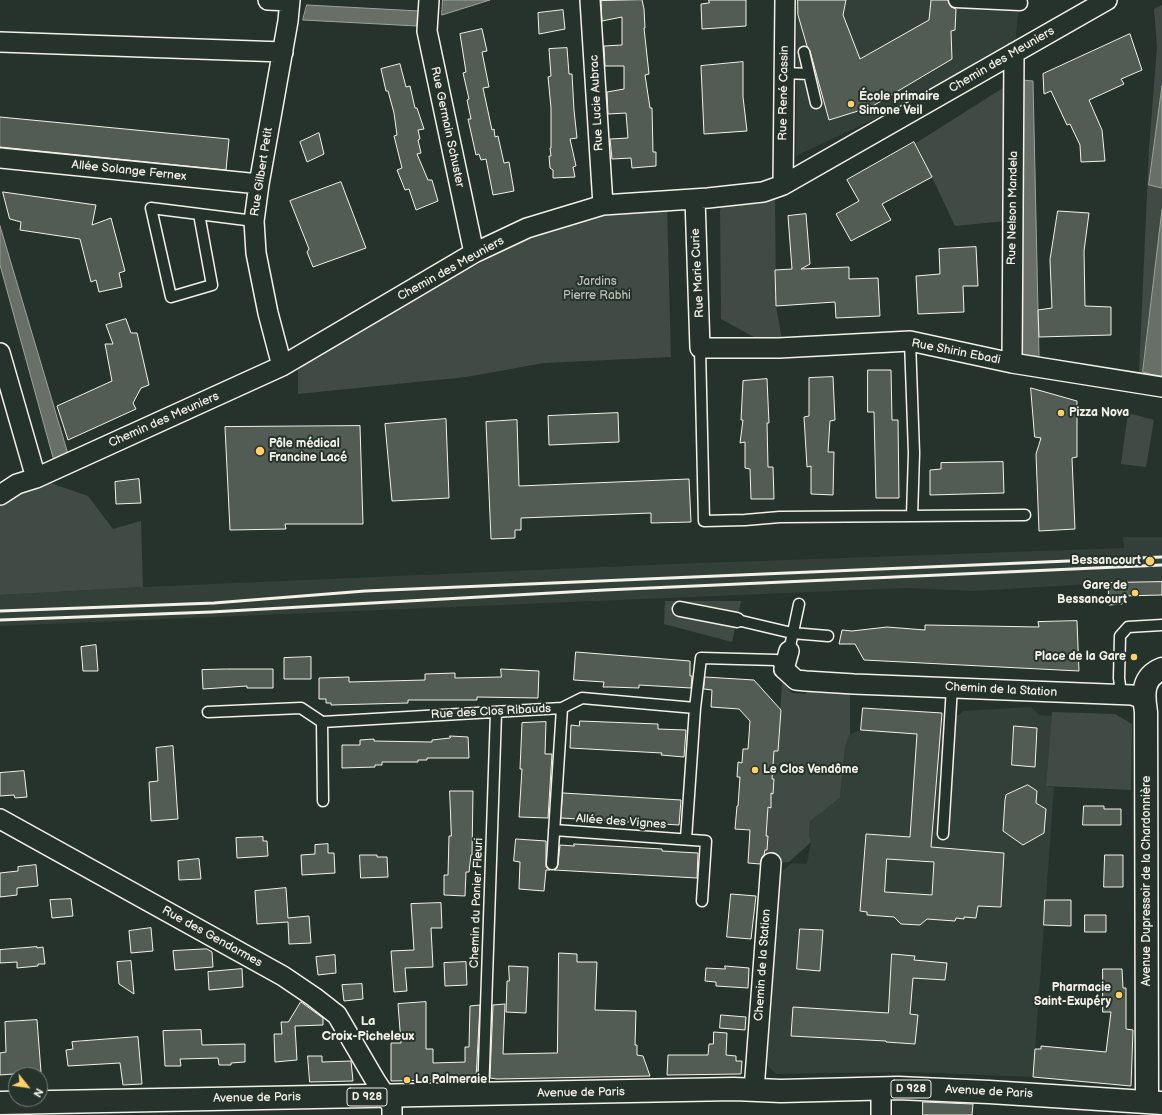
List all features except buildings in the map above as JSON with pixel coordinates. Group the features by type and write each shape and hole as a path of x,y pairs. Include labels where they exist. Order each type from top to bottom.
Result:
{"main road":[{"name":"Avenue Dupressoir de la Chardonnière","path":"1154,1102 1146,712 1144,691 1148,678 1155,672 1162,669"},
{"name":"Avenue de Paris","path":"0,1103 389,1106 483,1095 734,1089 781,1091 881,1089 989,1092 1154,1102"}],"street":[{"path":"268,0 290,1"},
{"name":"Rue Germain Schuster","path":"429,0 427,31 474,253"},
{"name":"Rue Lucie Aubrac","path":"590,0 603,205"},
{"name":"Rue René Cassin","path":"783,185 785,0"},
{"path":"956,0 1020,3"},
{"name":"Chemin des Meuniers","path":"0,496 18,484 36,478 282,366 474,253 527,228 603,205 695,199 763,192 783,185 1107,0"},
{"name":"Rue Gilbert Petit","path":"282,366 266,305 256,253 254,221 259,184 283,52 290,1"},
{"path":"0,42 283,52"},
{"name":"Rue Nelson Mandela","path":"1012,363 1014,52"},
{"name":"Allée Solange Fernex","path":"0,158 259,184"},
{"name":"Rue Marie Curie","path":"695,199 700,348"},
{"name":"Rue Shirin Ebadi","path":"700,348 779,348 910,341 1012,363 1162,387"},
{"path":"0,353 36,478"},
{"path":"680,609 737,620"},
{"path":"790,642 792,680"},
{"name":"Chemin de la Station","path":"792,680 854,684 1121,694 1132,695 1145,703"},
{"name":"Rue des Gendarmes","path":"0,819 283,976 314,997 337,1015 389,1106"},
{"name":"Chemin de la Station","path":"754,1090 771,863"},
{"path":"881,1089 881,1115"}],"lane":[{"path":"804,52 816,103"},
{"path":"784,73 809,74"},
{"path":"199,214 212,285 171,297 150,208 199,214 254,221"},
{"path":"910,341 914,453 912,516"},
{"path":"700,348 704,521 780,517 1025,515"},
{"path":"790,642 799,604"},
{"path":"737,620 790,642 828,636"},
{"path":"1121,694 1119,678 1120,636 1128,627 1162,625"},
{"path":"686,839 695,708 701,658 776,660 792,680"},
{"path":"942,834 952,687"},
{"name":"Rue des Clos Ribauds","path":"322,722 562,708 582,698 695,708"},
{"path":"208,712 301,708 322,722 323,800"},
{"path":"552,864 562,708"},
{"name":"Chemin du Panier Fleuri","path":"483,1095 496,712"},
{"name":"Allée des Vignes","path":"554,830 706,841 702,901"}],"shaded area":[{"path":"443,0 490,0 442,15"},
{"name":"École primaire Simone Veil","path":"797,0 1020,0 1014,53 796,156"},
{"path":"307,5 419,11 417,26 303,20"},
{"path":"1022,80 1033,81 1039,357 1020,354"},
{"path":"1162,86 1162,188 1149,185"},
{"path":"1162,210 1162,377 1143,372"},
{"path":"0,226 68,454 54,461 0,265"},
{"path":"1123,537 1162,537 1162,595 1122,596 1122,604 1109,605 1108,583 974,591 906,588 0,626 0,595 143,587 673,564 1124,548"},
{"path":"1031,707 1039,715 1052,716 1046,786 1054,787 1033,1077 910,1072 776,1074 767,1065 778,875 792,863 807,864 811,842 809,835 810,821 840,798 845,746 850,734 861,730 863,708 959,715 963,711"}],"green space":[{"path":"1162,5 1162,378 1139,373 1149,149 1157,47 1154,9"},
{"path":"1006,86 1006,221 955,226 916,143"},
{"path":"775,190 776,306 783,345 772,347 721,319 720,211 722,201"},
{"name":"Jardins Pierre Rabhi","path":"667,207 671,357 544,363 466,377 298,394 298,367 463,272 537,233 604,211"},
{"path":"1128,413 1154,420 1146,467 1121,464"},
{"path":"36,478 88,496 113,529 141,521 143,587 0,595 0,495"},
{"path":"665,601 741,601 732,642 664,624"},
{"path":"782,682 792,693 805,694 810,688 850,693 850,734 845,746 840,798 810,821 809,835 811,842 789,862 764,864 768,836 766,836 768,807 771,807 771,793 773,793 774,780 772,779 774,751 778,751"},
{"path":"1052,712 1115,714 1132,724 1131,790 1046,786"}],"railway":[{"path":"0,611 214,603 365,591 1162,557"},
{"path":"0,620 211,612 605,590 1162,565"}],"place":[{"name":"École primaire Simone Veil","path":"851,104"},
{"name":"Pizza Nova","path":"1061,413"},
{"name":"Pôle médical Francine Lacé","path":"260,451"},
{"name":"Bessancourt","path":"1150,561"},
{"name":"Gare de Bessancourt","path":"1135,593"},
{"name":"Place de la Gare","path":"1134,657"},
{"name":"Le Clos Vendôme","path":"755,770"},
{"name":"Pharmacie Saint-Exupéry","path":"1119,995"},
{"name":"La Palmeraie","path":"407,1080"}],"district":[{"name":"La Croix-Picheleux","path":"368,1030"}]}
